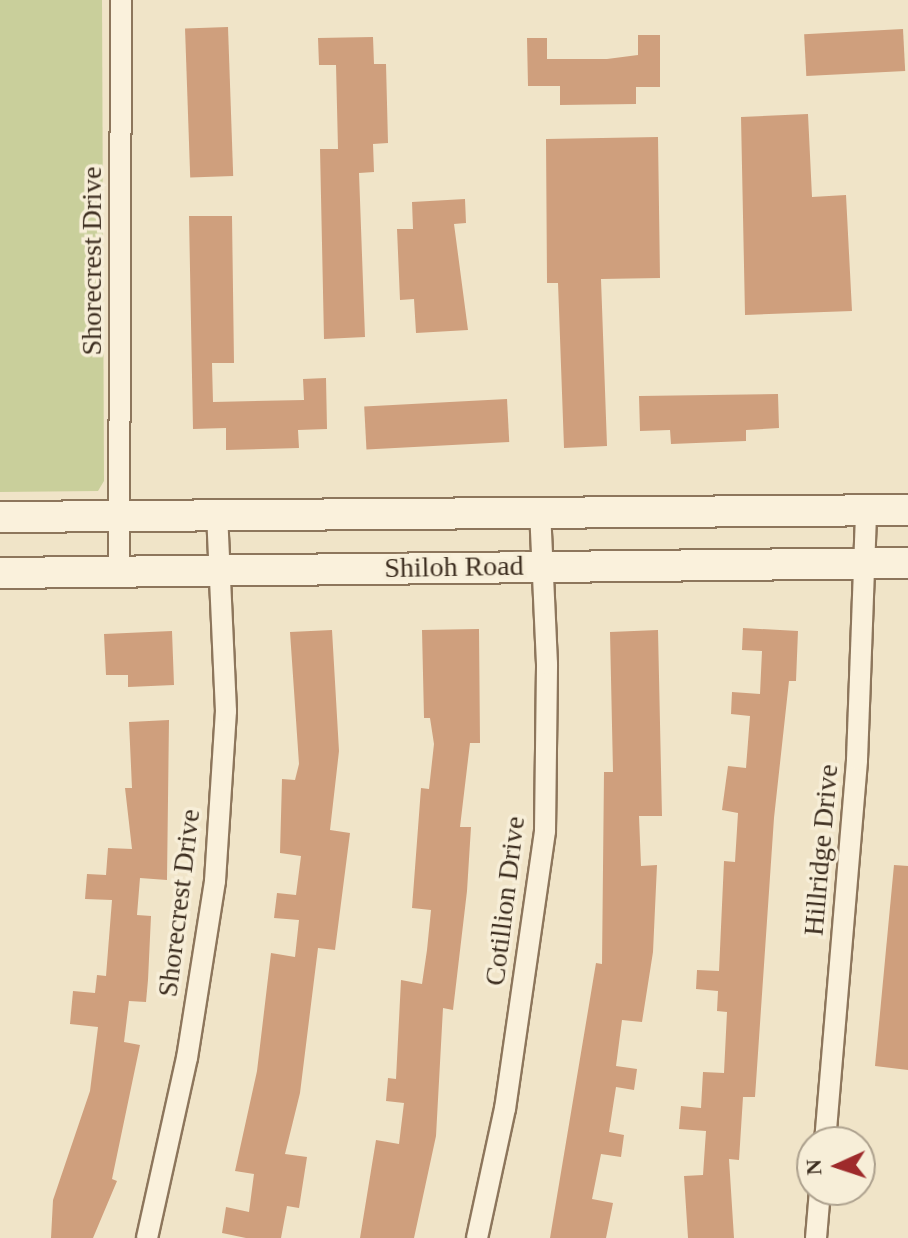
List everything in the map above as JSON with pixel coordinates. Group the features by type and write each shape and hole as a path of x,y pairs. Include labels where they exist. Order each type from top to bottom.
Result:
{"main road":[{"name":"Shiloh Road","path":"0,517 540,510 908,510"},
{"name":"Shiloh Road","path":"0,573 864,561 908,563"}],"street":[{"name":"Shorecrest Drive","path":"119,571 121,0"},
{"name":"Cotillion Drive","path":"477,1238 505,1109 545,831 540,510"},
{"name":"Hillridge Drive","path":"826,1126 857,760 866,510"},
{"name":"Shorecrest Drive","path":"147,1238 187,1058 215,881 226,711 217,513"},
{"path":"816,1238 819,1206"}],"green space":[{"path":"0,0 102,0 104,481 98,491 0,492"}],"building":[{"path":"228,27 233,176 190,177 185,29"},
{"path":"903,29 905,71 806,76 804,34"},
{"path":"638,35 660,35 660,87 636,87 636,104 560,105 560,86 528,86 527,38 547,38 547,59 607,59 638,55"},
{"path":"373,37 374,64 386,64 388,143 373,144 374,172 359,173 365,337 324,339 320,149 338,149 336,65 319,65 318,38"},
{"path":"808,114 812,197 846,195 852,311 745,315 741,117"},
{"path":"658,137 660,278 601,279 607,446 564,448 558,283 547,283 546,139"},
{"path":"465,199 466,223 454,224 468,330 416,333 414,299 400,300 397,229 413,229 412,202"},
{"path":"189,216 232,216 234,363 212,363 213,402 304,400 303,379 326,378 327,429 298,430 299,448 226,450 226,428 193,429"},
{"path":"778,394 779,428 746,430 746,441 671,444 670,430 640,431 639,396"},
{"path":"507,399 509,442 366,449 364,406"},
{"path":"743,628 798,631 796,681 789,681 774,818 755,1097 743,1097 739,1160 729,1159 734,1238 688,1238 684,1176 703,1175 706,1131 679,1129 681,1106 701,1108 703,1072 724,1073 727,1012 717,1011 718,991 696,989 697,970 719,971 724,861 735,862 738,813 722,810 728,766 746,768 750,716 731,714 732,692 760,694 762,651 742,650"},
{"path":"479,629 480,743 470,743 460,827 471,827 467,891 453,1010 443,1008 436,1136 414,1238 360,1238 376,1140 399,1144 404,1103 386,1101 388,1078 396,1079 401,980 422,984 427,950 431,910 412,908 421,788 429,789 434,744 430,718 424,718 422,630"},
{"path":"332,630 339,751 330,830 350,833 335,950 318,948 300,1093 285,1154 307,1157 299,1208 287,1206 281,1238 246,1238 222,1233 226,1207 249,1212 254,1174 235,1171 257,1071 271,953 295,957 299,920 274,918 277,893 296,895 301,856 280,853 282,779 295,780 299,764 290,632"},
{"path":"658,630 662,816 639,816 641,866 657,865 653,952 642,1022 622,1020 616,1066 637,1069 634,1090 616,1087 609,1132 624,1135 621,1157 601,1154 592,1199 613,1203 606,1238 550,1238 596,963 602,964 604,772 613,772 610,632"},
{"path":"172,631 174,685 128,687 128,675 106,675 104,634"},
{"path":"169,720 167,880 140,878 137,915 151,916 148,980 146,1002 129,1001 124,1042 140,1045 112,1179 117,1181 93,1238 51,1238 53,1200 90,1091 98,1027 70,1024 73,991 95,993 97,975 106,976 112,900 85,899 87,874 106,875 108,848 132,849 125,788 132,788 129,722"},
{"path":"894,865 908,866 908,1070 875,1066"}]}
